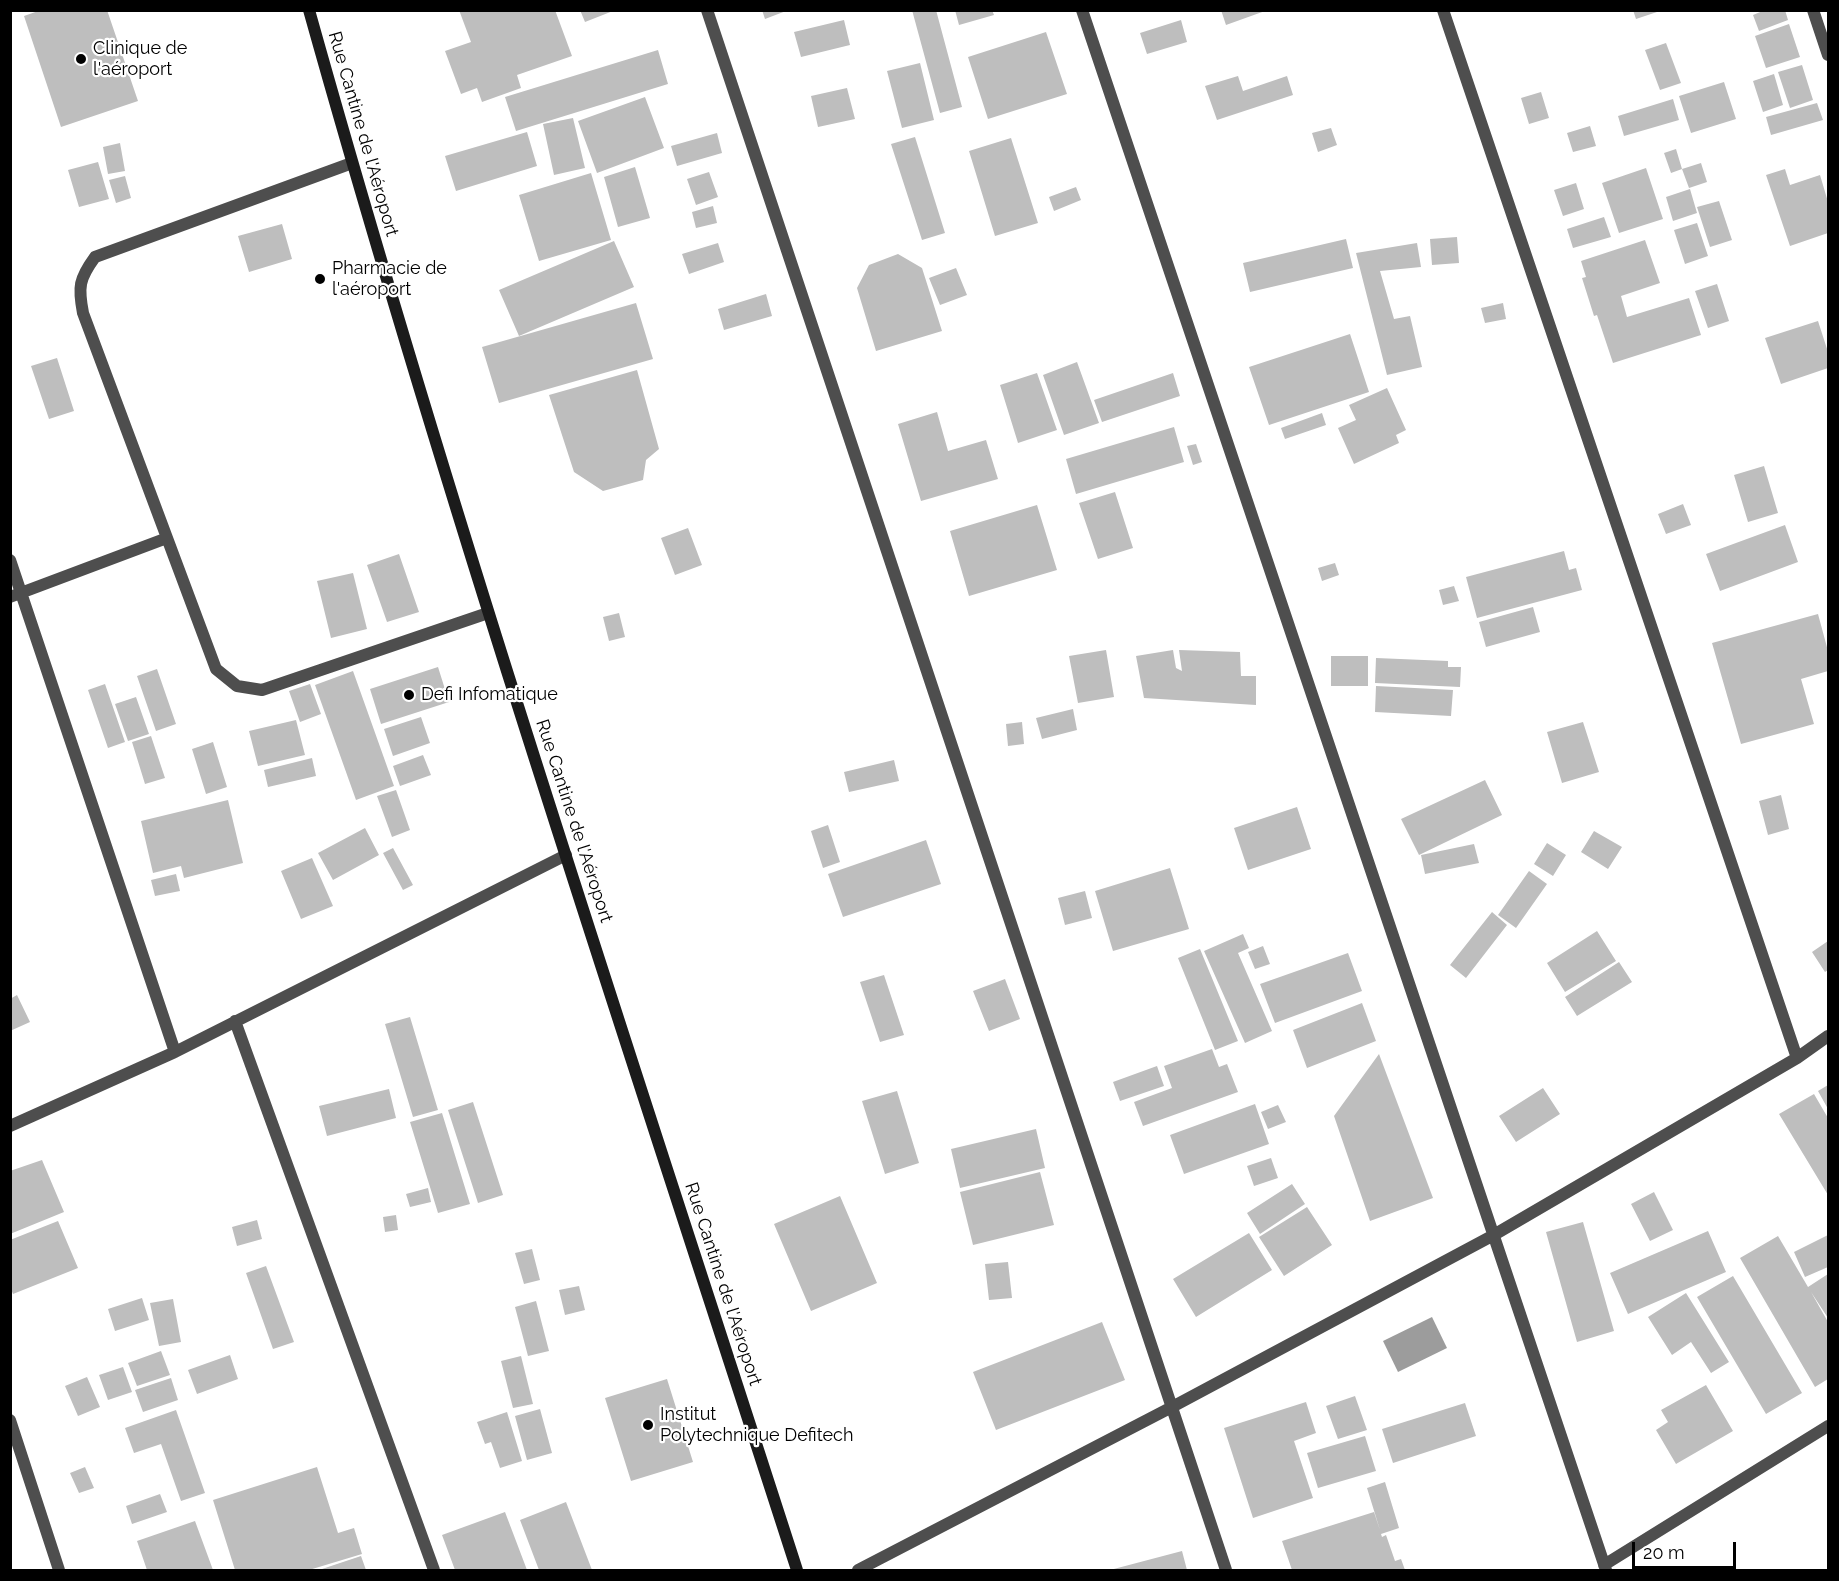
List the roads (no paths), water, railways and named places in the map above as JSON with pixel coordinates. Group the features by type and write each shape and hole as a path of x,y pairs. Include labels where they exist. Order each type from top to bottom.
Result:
{"main road":[{"name":"Rue Cantine de l'Aéroport","path":"309,10 352,163 488,613 797,1570"}],"street":[{"path":"707,10 1227,1570"},
{"path":"1082,10 1605,1568 1828,1426"},
{"path":"1443,10 1797,1058"},
{"path":"1813,10 1828,55"},
{"path":"352,163 95,257 82,275 79,293 83,313 216,669 237,686 262,690 488,613"},
{"path":"16,595 167,538"},
{"path":"10,560 16,595 175,1052"},
{"path":"10,1126 175,1052 566,855"},
{"path":"235,1021 434,1570"},
{"path":"858,1570 1172,1407 1492,1236 1797,1058 1828,1036"},
{"path":"10,1420 59,1570"}],"place":[{"name":"Clinique de l'aéroport","path":"81,59"},
{"name":"Pharmacie de l'aéroport","path":"320,279"},
{"name":"Defi Infomatique","path":"409,695"},
{"name":"Institut Polytechnique Defitech","path":"648,1425"}]}
